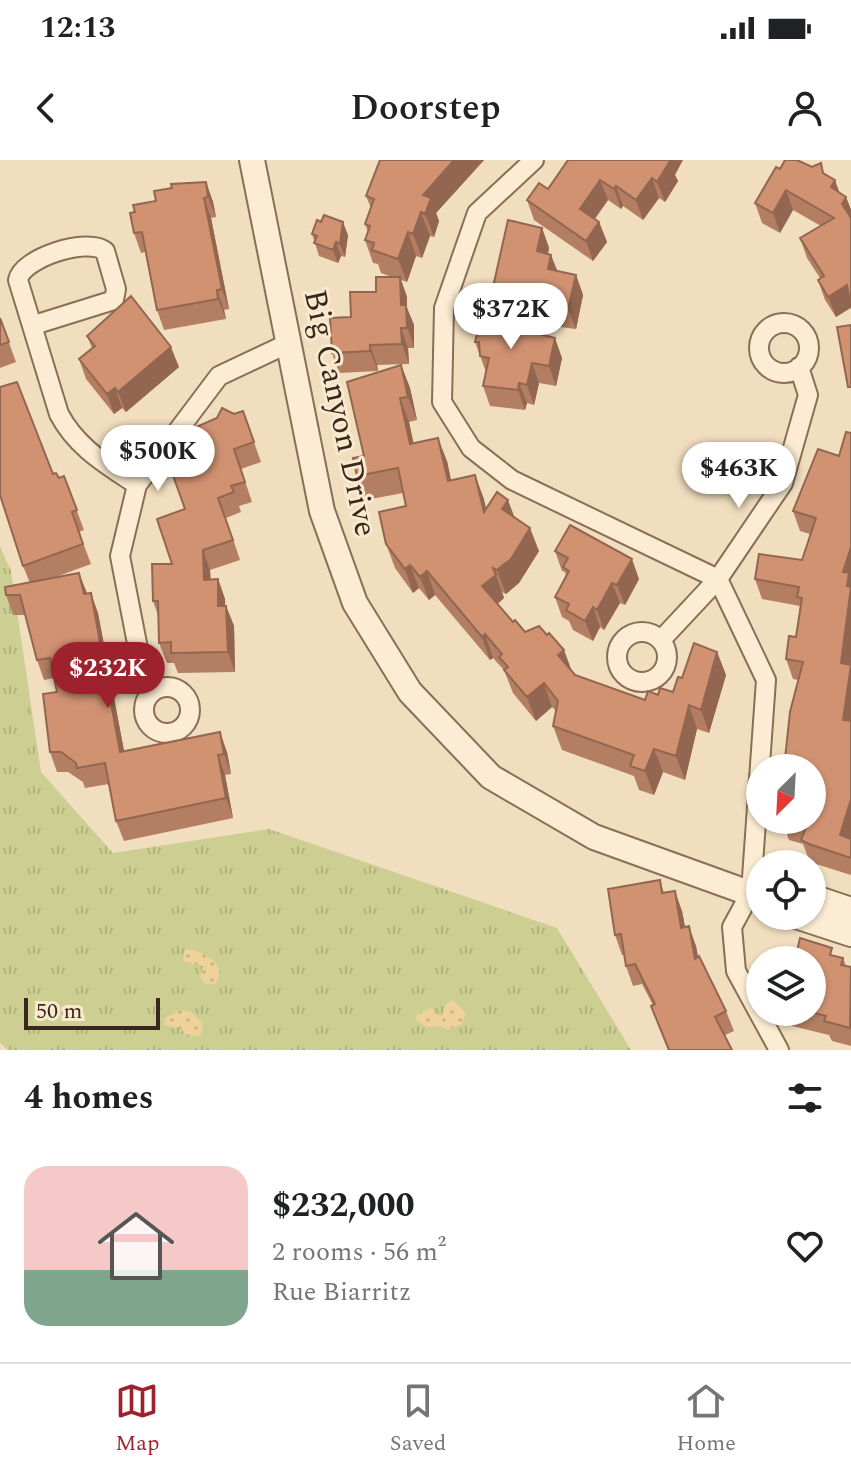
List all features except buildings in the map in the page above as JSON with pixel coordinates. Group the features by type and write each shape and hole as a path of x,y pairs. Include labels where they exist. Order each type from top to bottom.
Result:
{"street":[{"name":"Big Canyon Drive","path":"252,160 291,342 322,511 355,603 410,692 491,777 504,785 594,837 746,889"},
{"path":"534,160 477,213 444,308 442,402 471,448 512,480 718,579 766,680 759,850"},
{"path":"34,325 114,300 116,289 105,251 91,244 83,244 23,268 18,280 59,414 68,431 78,445 137,485"},
{"path":"151,693 141,664 120,556 137,485 219,376 291,342"},
{"path":"661,640 718,579 783,483 808,395 799,367"},
{"path":"826,902 851,910"},
{"path":"746,908 732,927 736,971 779,1050"},
{"path":"826,926 851,934"}],"green space":[{"path":"0,546 11,571 41,772 113,853 269,829 557,928 631,1050 8,1050 0,1043"}],"sand":[{"path":"185,949 201,953 215,963 220,973 216,984 205,984 200,977 203,966 183,961"},
{"path":"453,1000 466,1013 461,1025 448,1029 426,1027 416,1020 417,1014 431,1008 441,1017 447,1003"},
{"path":"181,1010 190,1011 203,1023 201,1035 187,1037 181,1028 164,1025 165,1018"}]}
